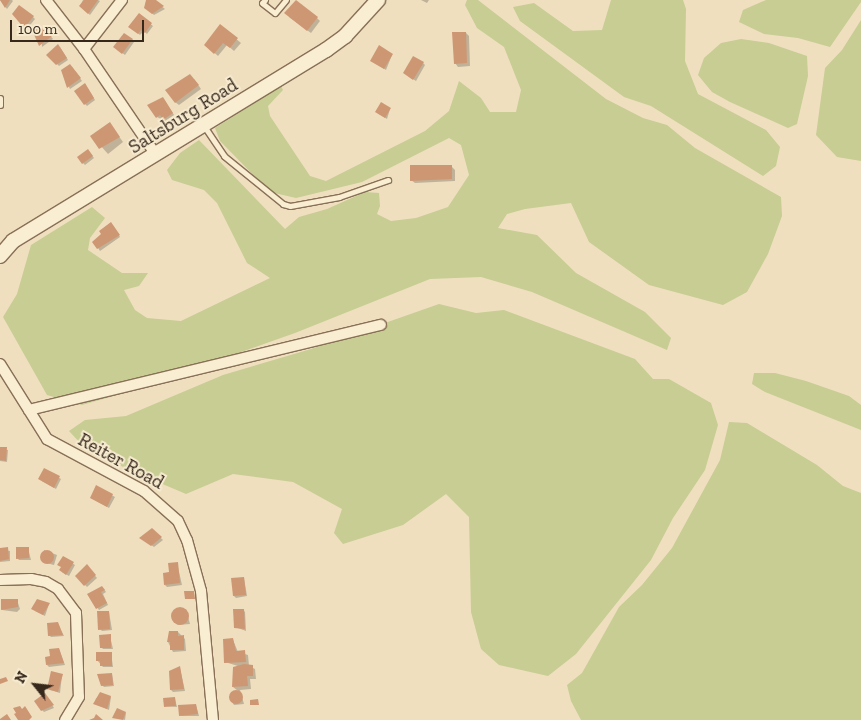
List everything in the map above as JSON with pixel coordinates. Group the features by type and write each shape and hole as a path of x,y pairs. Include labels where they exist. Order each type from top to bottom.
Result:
{"main road":[{"name":"Saltsburg Road","path":"0,254 13,241 326,50 351,30 378,0"}],"street":[{"path":"46,0 84,50 156,155"},
{"path":"84,50 122,0"},
{"path":"28,410 381,325"},
{"name":"Reiter Road","path":"0,364 47,439 144,491 178,521 187,540 201,591 213,720"},
{"path":"0,580 31,579 46,582 58,589 76,614 79,696 65,720"}],"lane":[{"path":"265,0 262,3 274,13 286,0"},
{"path":"0,98 0,104"},
{"path":"204,125 224,156 283,204 290,206 339,197 388,180"}],"green space":[{"path":"467,0 478,0 606,99 643,118 667,125 695,148 781,197 782,216 768,254 747,292 723,305 649,285 589,242 571,203 525,209 507,214 498,228 537,235 576,273 645,312 671,338 667,350 532,292 481,277 430,279 295,333 128,392 82,405 47,395 3,317 17,294 31,245 92,207 105,218 90,238 88,250 122,273 148,273 139,286 124,290 135,310 147,318 181,321 270,278 247,263 217,203 204,190 172,180 167,170 180,153 199,140 285,229 299,217 327,209 365,192 379,193 380,206 377,214 391,221 416,218 448,207 469,175 461,145 449,138 362,182 296,198 270,192 220,141 215,128 281,86 283,90 268,106 270,116 310,176 326,181 425,131 449,111 459,81 481,98 490,112 516,112 521,90 504,47 477,28 465,5"},
{"path":"611,0 683,0 686,9 685,61 698,94 766,130 780,147 776,166 763,176 651,106 624,97 520,21 513,7 534,3 573,31 602,30"},
{"path":"766,0 861,0 861,2 830,47 798,38 764,34 739,22 743,10"},
{"path":"861,20 861,161 837,157 816,135 825,68 842,50"},
{"path":"741,39 769,43 807,56 808,76 797,124 788,128 730,102 712,92 698,75 704,58 721,43"},
{"path":"439,304 476,313 504,310 635,359 653,379 669,379 711,403 718,425 705,470 673,518 651,560 576,654 548,676 499,665 481,649 471,612 469,517 446,494 403,525 343,544 334,533 342,509 293,482 233,474 186,494 125,468 82,445 69,431 85,420 126,416 223,375 311,349"},
{"path":"754,373 775,373 806,381 849,396 861,405 861,430 765,392 752,384"},
{"path":"729,422 747,423 817,465 843,486 861,493 861,720 581,720 571,701 567,685 582,673 619,607 642,585 672,548 720,460"}],"building":[{"path":"0,0 10,0 5,8"},
{"path":"84,0 98,0 88,14 79,6"},
{"path":"146,0 156,0 164,6 152,14 144,8"},
{"path":"296,0 318,17 307,31 284,13"},
{"path":"19,5 34,16 24,28 12,14"},
{"path":"139,13 152,23 145,33 141,30 138,34 128,27"},
{"path":"220,24 238,38 230,48 223,43 214,54 204,45"},
{"path":"38,25 41,30 44,27 52,36 39,46 32,30"},
{"path":"452,32 466,32 467,63 454,64"},
{"path":"124,33 133,39 122,54 113,47"},
{"path":"58,44 67,58 56,65 46,55"},
{"path":"379,45 393,54 384,69 370,61"},
{"path":"413,56 424,62 413,80 403,73"},
{"path":"70,64 81,78 67,88 61,70"},
{"path":"190,74 199,85 175,103 165,90"},
{"path":"85,83 94,98 84,105 74,91"},
{"path":"163,97 173,113 163,120 160,115 156,118 147,105"},
{"path":"381,102 391,108 385,118 375,112"},
{"path":"110,122 120,137 99,149 90,136"},
{"path":"88,149 93,156 82,164 77,157"},
{"path":"410,165 452,165 452,179 410,181"},
{"path":"111,222 120,235 97,249 92,242 101,234 99,231"},
{"path":"0,447 7,447 6,461 0,460"},
{"path":"44,468 60,476 54,488 38,479"},
{"path":"96,485 113,494 107,507 90,498"},
{"path":"152,528 162,537 151,546 139,538"},
{"path":"8,547 9,559 0,561 0,548"},
{"path":"16,547 29,547 29,558 16,559"},
{"path":"44,550 50,550 54,557 50,564 44,564 40,560 40,554"},
{"path":"63,556 74,562 66,575 59,570 61,567 57,565"},
{"path":"178,562 180,583 164,585 163,573 169,572 168,563"},
{"path":"87,564 96,575 84,586 75,576"},
{"path":"244,577 246,595 233,596 231,578"},
{"path":"102,586 105,590 101,592 107,603 96,609 87,594"},
{"path":"184,591 194,591 195,599 185,599"},
{"path":"1,599 18,599 18,607 1,610"},
{"path":"37,599 50,603 43,615 31,609"},
{"path":"180,607 186,610 189,616 186,622 180,625 174,622 171,616 174,610"},
{"path":"233,609 244,609 245,629 234,628"},
{"path":"97,611 109,611 110,629 98,630"},
{"path":"58,622 63,635 48,636 47,623"},
{"path":"169,631 178,631 178,636 184,635 184,650 170,650 170,642 167,642"},
{"path":"111,634 111,648 100,648 99,635"},
{"path":"233,638 236,651 245,650 246,662 224,663 223,639"},
{"path":"59,648 64,663 46,665 45,657 50,656 49,649"},
{"path":"96,652 112,652 112,666 100,666 100,661 96,661"},
{"path":"244,664 253,665 253,676 247,676 248,686 232,687 233,667"},
{"path":"180,666 184,689 170,690 169,671"},
{"path":"51,671 63,674 58,692 47,689"},
{"path":"112,673 113,685 101,686 97,674"},
{"path":"6,677 8,681 0,684 0,679"},
{"path":"236,690 241,692 243,697 241,702 236,704 231,702 229,697 231,692"},
{"path":"100,692 111,696 107,709 93,704"},
{"path":"45,693 54,705 41,711 34,701"},
{"path":"175,697 176,706 164,707 163,698"},
{"path":"258,699 259,705 250,705 250,700"},
{"path":"196,704 198,714 179,716 178,705"},
{"path":"20,706 22,709 25,706 32,717 29,720 18,720 14,714 16,713 13,708"},
{"path":"117,708 126,712 123,720 112,718"},
{"path":"7,714 11,720 0,720 0,719"},
{"path":"96,714 103,720 89,720 94,718"}]}
